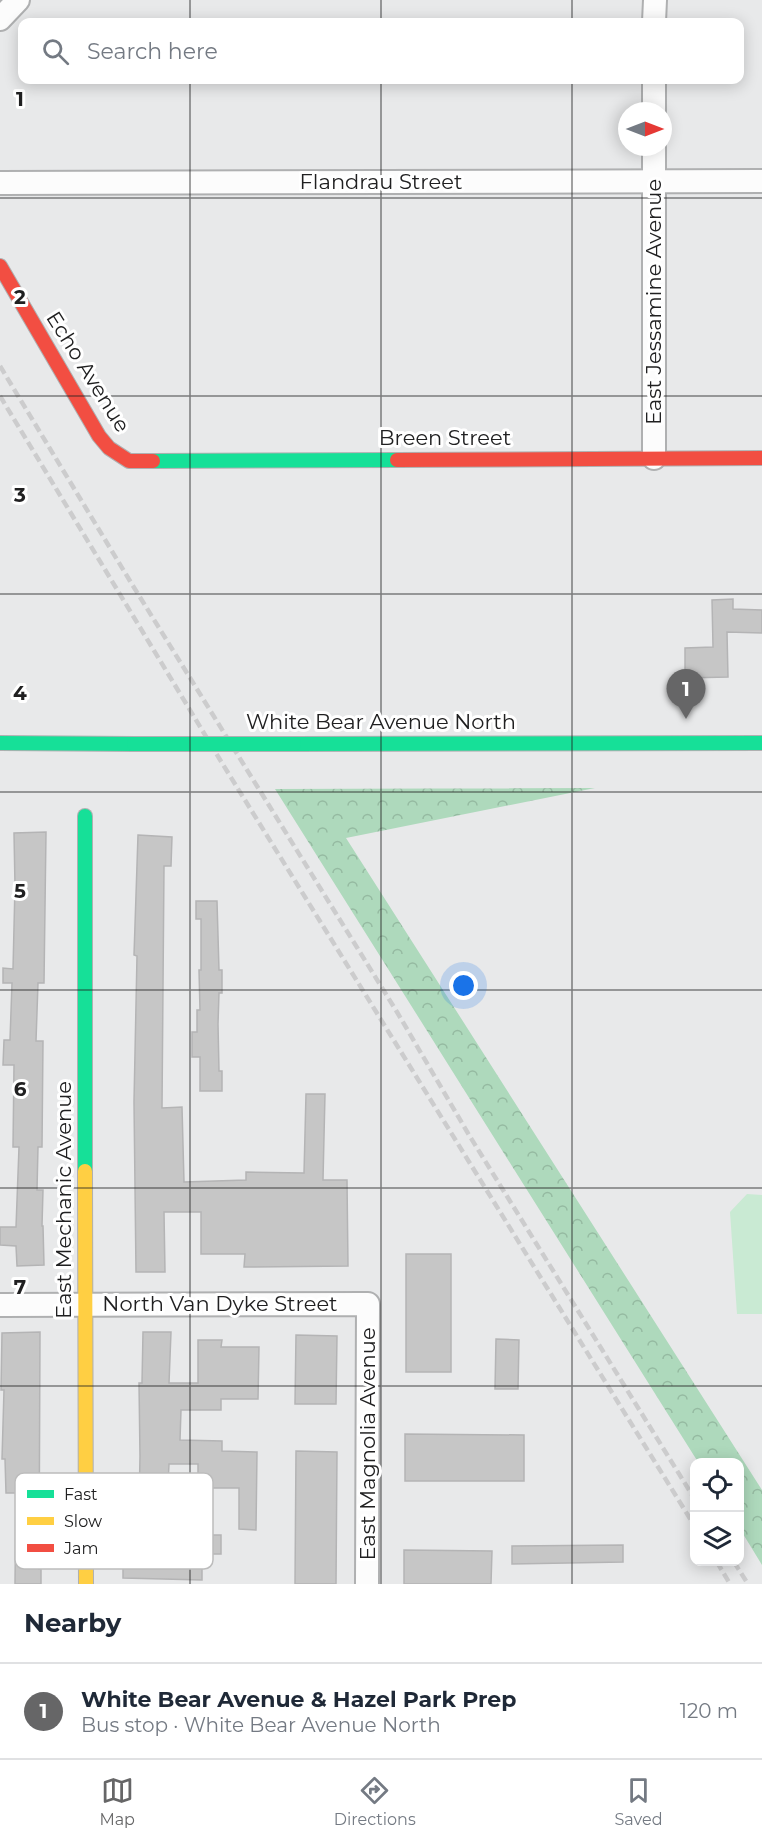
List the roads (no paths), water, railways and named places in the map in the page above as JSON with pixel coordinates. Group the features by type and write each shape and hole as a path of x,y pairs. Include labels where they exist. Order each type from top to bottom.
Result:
{"street":[{"path":"0,19 18,0"},
{"path":"654,18 655,0"},
{"path":"654,84 654,102"},
{"name":"East Jessamine Avenue","path":"654,156 654,458"},
{"name":"Flandrau Street","path":"0,183 762,181"},
{"name":"Echo Avenue","path":"0,266 99,436 109,448 129,461"},
{"name":"Breen Street","path":"129,461 762,458"},
{"name":"White Bear Avenue North","path":"0,743 762,742"},
{"name":"East Mechanic Avenue","path":"85,816 86,1473"},
{"name":"North Van Dyke Street","path":"0,1305 368,1304"},
{"name":"East Magnolia Avenue","path":"367,1584 368,1304"}],"railway":[{"path":"0,366 130,581 397,1012 469,1135 690,1492"},
{"path":"0,396 222,763 690,1519"},
{"path":"719,1566 730,1584"},
{"path":"737,1566 748,1584"}],"place":[{"name":"White Bear Avenue & Hazel Park Prep","path":"686,719"}]}
